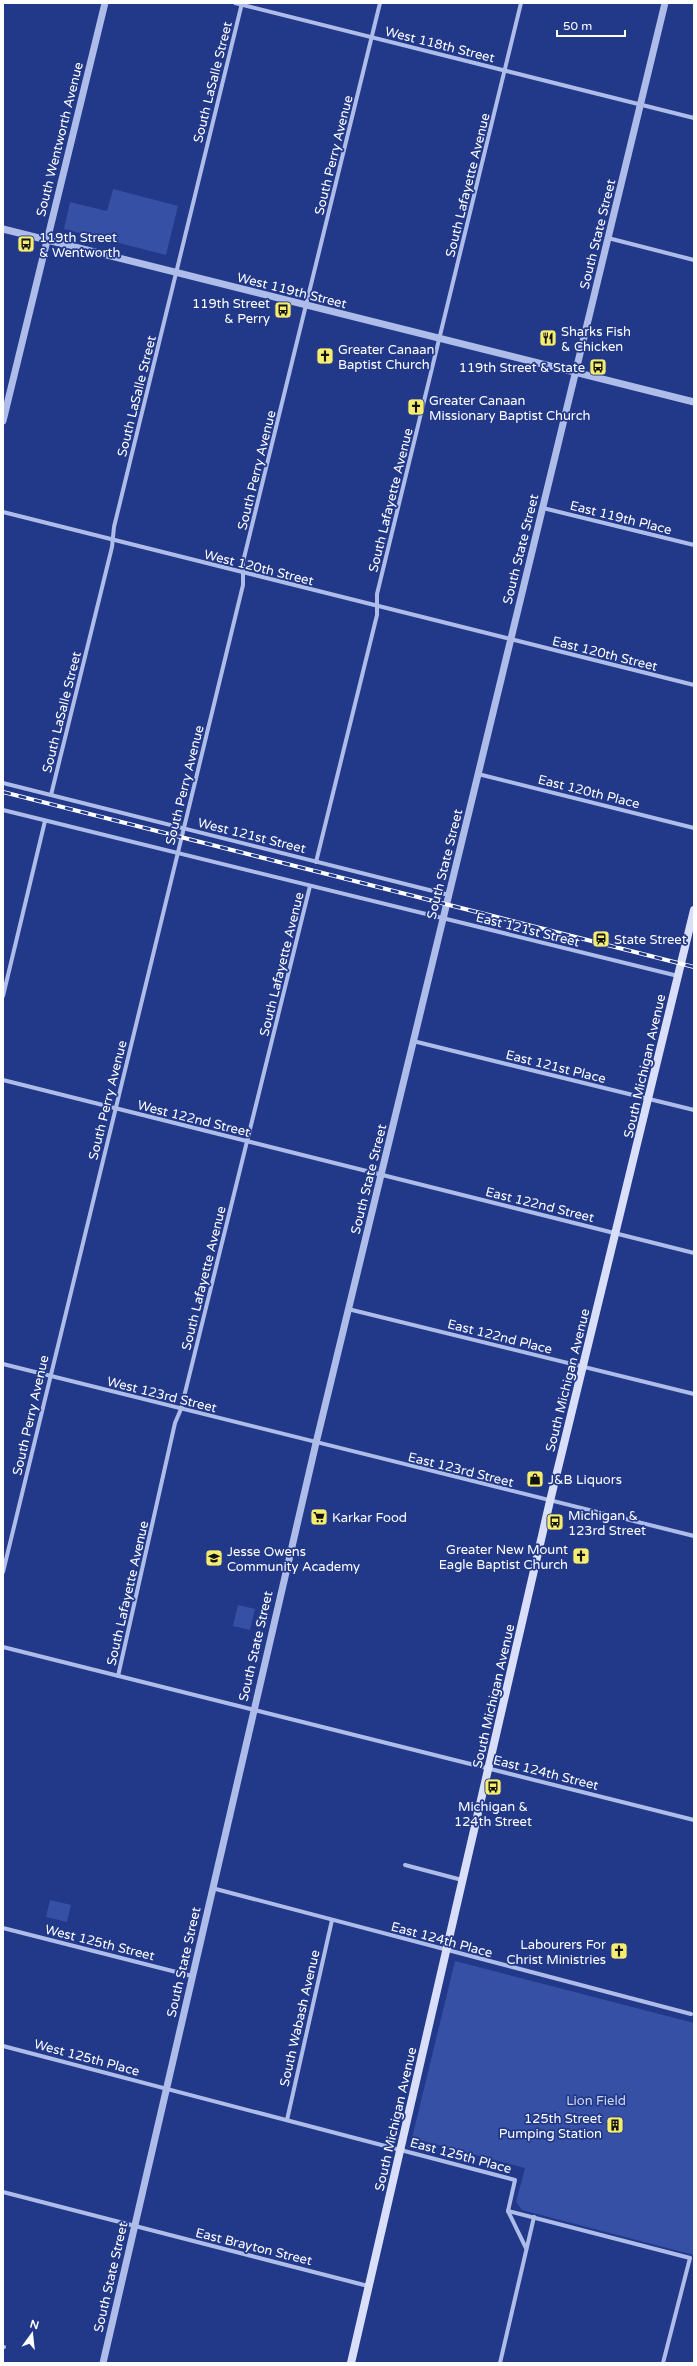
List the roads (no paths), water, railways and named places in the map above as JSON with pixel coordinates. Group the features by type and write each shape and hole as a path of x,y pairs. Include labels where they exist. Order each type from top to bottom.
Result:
{"main road":[{"name":"South Michigan Avenue","path":"351,2363 550,1501 694,910"}],"street":[{"name":"South Wentworth Avenue","path":"3,421 105,3"},
{"name":"West 118th Street","path":"235,3 694,118"},
{"name":"South Perry Avenue","path":"3,1572 243,585 244,560 380,3"},
{"name":"South Lafayette Avenue","path":"316,862 377,615 376,597 521,3"},
{"name":"South State Street","path":"103,2363 316,1443 665,3"},
{"name":"South LaSalle Street","path":"51,795 242,4"},
{"name":"West 119th Street","path":"3,229 694,402"},
{"path":"608,238 694,260"},
{"name":"East 119th Place","path":"543,508 694,545"},
{"name":"West 120th Street","path":"3,512 511,640"},
{"name":"East 120th Street","path":"511,640 694,686"},
{"name":"East 120th Place","path":"478,774 694,828"},
{"name":"West 121st Street","path":"3,783 449,895"},
{"path":"3,810 443,919"},
{"path":"3,996 45,821"},
{"name":"South Lafayette Avenue","path":"118,1676 175,1423 181,1409 310,886"},
{"name":"East 121st Street","path":"443,919 678,976"},
{"name":"East 121st Place","path":"413,1041 694,1110"},
{"name":"West 122nd Street","path":"3,1080 381,1176"},
{"name":"East 122nd Street","path":"381,1176 694,1253"},
{"name":"East 122nd Place","path":"348,1309 694,1394"},
{"name":"West 123rd Street","path":"3,1364 316,1443"},
{"name":"East 123rd Street","path":"316,1443 694,1536"},
{"name":"East 124th Street","path":"3,1647 694,1820"},
{"path":"405,1865 463,1880"},
{"name":"East 124th Place","path":"212,1888 691,2014"},
{"name":"South Wabash Avenue","path":"286,2120 332,1920"},
{"name":"West 125th Street","path":"3,1928 192,1976"},
{"name":"West 125th Place","path":"3,2046 166,2088"},
{"name":"East 125th Place","path":"166,2088 515,2180 508,2211"},
{"name":"East Brayton Street","path":"3,2192 368,2286"},
{"path":"508,2211 690,2258 663,2363"},
{"path":"508,2211 526,2248"},
{"path":"500,2363 534,2218"}],"railway":[{"path":"3,792 694,967"}],"place":[{"name":"119th Street & Wentworth","path":"26,244"},
{"name":"119th Street & Perry","path":"283,310"},
{"name":"Sharks Fish & Chicken","path":"548,338"},
{"name":"Greater Canaan Baptist Church","path":"325,356"},
{"name":"119th Street & State","path":"598,367"},
{"name":"Greater Canaan Missionary Baptist Church","path":"416,407"},
{"name":"State Street","path":"601,939"},
{"name":"J&B Liquors","path":"535,1479"},
{"name":"Karkar Food","path":"319,1517"},
{"name":"Michigan & 123rd Street","path":"555,1522"},
{"name":"Greater New Mount Eagle Baptist Church","path":"581,1556"},
{"name":"Jesse Owens Community Academy","path":"214,1558"},
{"name":"Michigan & 124th Street","path":"493,1787"},
{"name":"Labourers For Christ Ministries","path":"619,1951"},
{"name":"125th Street Pumping Station","path":"615,2125"}],"park label":[{"name":"Lion Field","path":"596,2100"}]}
